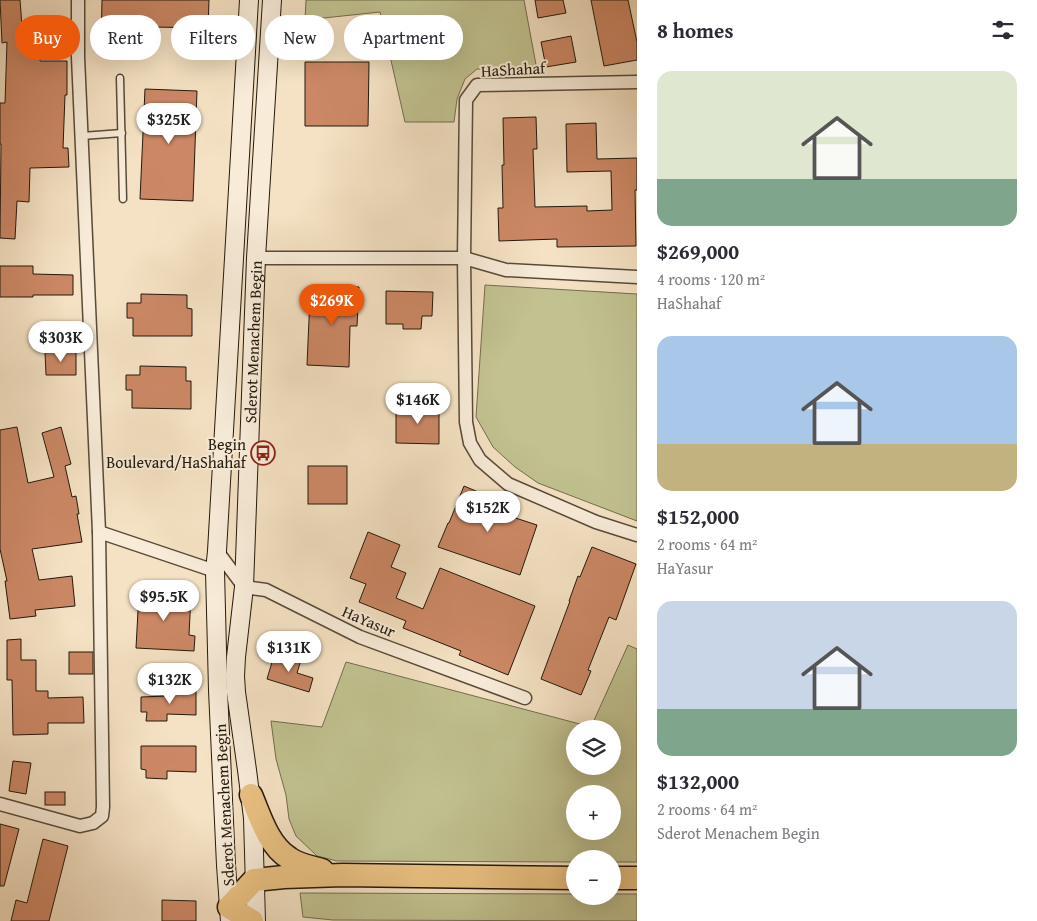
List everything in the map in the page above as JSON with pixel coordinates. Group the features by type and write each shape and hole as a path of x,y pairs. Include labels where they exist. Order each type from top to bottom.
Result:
{"highway":[{"path":"250,794 265,828 283,854 304,865 343,875"},
{"path":"254,921 229,914 254,880 343,875 566,878"},
{"path":"621,878 637,878"}],"street":[{"path":"0,804 80,826 93,823 102,816 103,807 99,532 78,57 78,0"},
{"name":"Sderot Menachem Begin","path":"229,914 215,571 218,551 249,0"},
{"name":"Sderot Menachem Begin","path":"254,921 254,832 236,692 236,657 244,587 256,258 272,0"},
{"name":"HaShahaf","path":"464,258 466,100 477,85 637,82"},
{"path":"256,258 464,258 506,270 637,277"},
{"path":"464,258 466,422 470,443 480,460 508,484 596,522 637,535"},
{"path":"99,532 215,571"},
{"path":"218,551 244,587"},
{"name":"HaYasur","path":"244,587 266,590 360,637 525,698"}],"lane":[{"path":"120,78 123,199"},
{"path":"82,136 122,133"}],"green space":[{"path":"306,0 524,0 537,70 477,69 465,79 457,99 454,122 405,122 391,60 463,60 463,15 381,15 380,12 334,17 334,15 305,15"},
{"path":"485,285 637,294 637,521 538,483 515,467 493,447 476,417"},
{"path":"628,645 637,649 637,862 621,862 621,850 566,850 566,862 337,861 317,856 296,836 289,819 286,795 276,759 271,721 322,727 346,662 566,720 566,775 621,775 621,720 594,720"},
{"path":"300,893 566,894 566,905 621,905 621,894 637,894 637,921 333,920 303,917"}],"building":[{"path":"0,0 20,0 21,15 15,15 15,60 67,61 67,95 65,95 63,148 68,148 69,167 30,168 29,202 17,201 15,239 0,238 0,103 5,103 7,42 2,43"},
{"path":"102,0 209,0 208,15 171,15 171,27 161,27 161,15 102,15"},
{"path":"535,0 563,0 566,13 538,18"},
{"path":"591,0 628,0 637,42 637,60 604,66"},
{"path":"571,36 576,62 546,67 541,42"},
{"path":"305,62 369,62 368,126 305,126"},
{"path":"145,89 197,91 193,201 140,199"},
{"path":"536,117 537,149 533,149 535,207 587,206 587,211 612,210 611,171 567,172 566,124 596,123 597,159 637,158 637,190 635,190 636,246 557,247 557,239 499,241 498,208 503,208 503,118"},
{"path":"0,266 33,266 33,274 73,275 73,295 0,297"},
{"path":"323,286 359,287 357,326 350,326 349,367 307,365 310,297 316,298 316,291 323,292"},
{"path":"386,291 433,292 432,316 422,316 421,329 403,329 403,324 386,324"},
{"path":"141,294 187,295 187,308 192,309 192,336 133,336 133,318 127,318 127,303 141,303"},
{"path":"76,351 76,375 46,375 45,352"},
{"path":"140,366 186,367 186,381 191,381 191,409 132,408 132,390 126,390 126,375 140,375"},
{"path":"396,406 439,406 439,444 396,443"},
{"path":"17,427 28,483 54,477 42,433 61,427 71,464 65,466 72,497 76,496 82,542 32,549 39,580 72,576 75,606 35,610 36,616 10,619 5,581 7,581 0,549 0,430"},
{"path":"308,466 347,466 347,504 308,504"},
{"path":"464,486 504,503 500,513 537,525 520,575 438,547"},
{"path":"368,532 400,545 391,567 406,573 396,598 423,609 440,568 535,606 508,675 459,655 461,651 403,628 406,621 359,602 366,584 350,578"},
{"path":"592,547 636,564 616,620 609,617 588,670 591,671 581,695 541,679 578,576 580,577"},
{"path":"139,592 191,595 189,635 195,636 194,651 136,648"},
{"path":"21,639 21,660 36,660 36,691 48,691 48,698 83,697 84,723 48,723 48,734 13,735 12,680 7,680 7,640"},
{"path":"69,652 93,652 93,674 69,674"},
{"path":"275,652 301,660 297,673 313,678 309,692 267,679"},
{"path":"167,689 196,689 196,715 167,714 167,721 146,721 147,712 141,712 141,697 167,696"},
{"path":"141,746 196,746 196,772 167,771 167,779 146,778 146,770 141,769"},
{"path":"13,761 31,763 26,794 9,791"},
{"path":"45,792 65,792 65,805 45,805"},
{"path":"0,824 19,829 4,886 0,886"},
{"path":"43,839 68,846 49,921 11,921 16,900 27,903"},
{"path":"162,900 196,901 196,921 162,921"}],"place":[{"name":"Begin Boulevard/HaShahaf","path":"263,453"}]}
